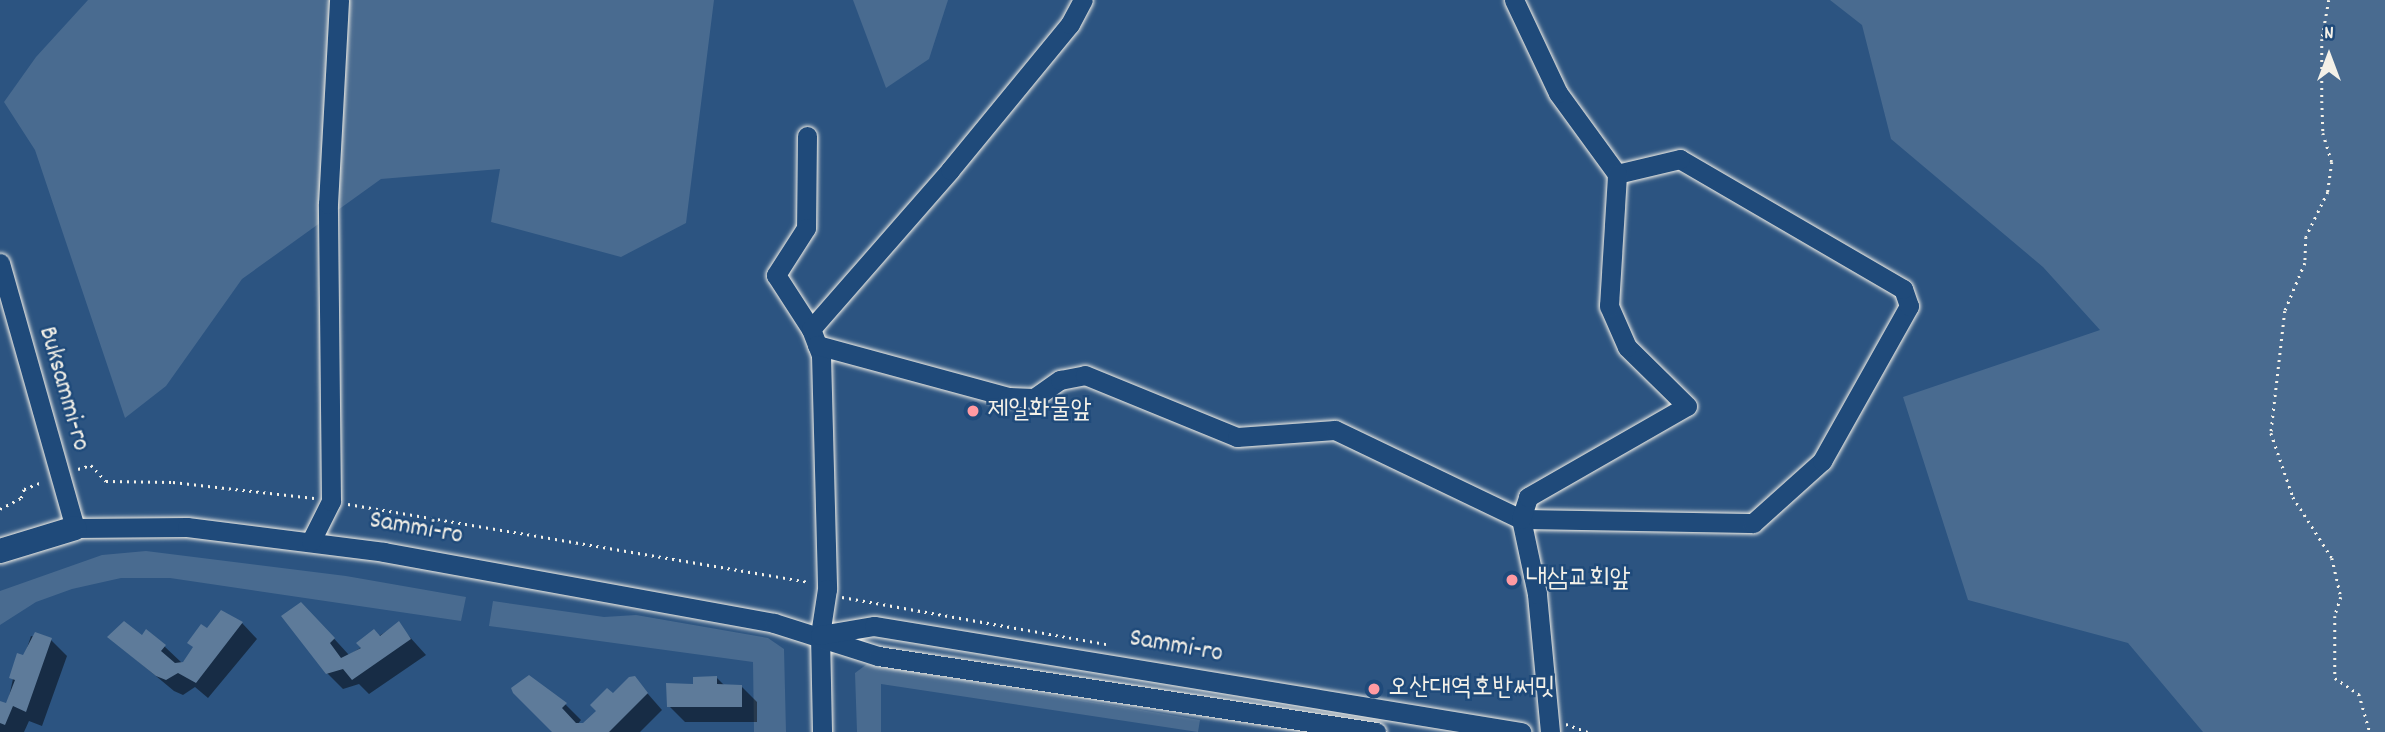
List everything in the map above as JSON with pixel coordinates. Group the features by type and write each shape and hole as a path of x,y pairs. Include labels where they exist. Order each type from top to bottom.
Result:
{"main road":[{"name":"Sammi-ro","path":"0,551 75,528"}],"street":[{"path":"311,541 331,501 328,204 339,0"},
{"path":"814,337 1070,24 1083,0"},
{"path":"1514,0 1558,93 1617,174 1609,306 1627,347 1687,405 1528,497 1521,519 1537,594 1550,732"},
{"path":"807,136 806,228 776,275 814,337 827,589 820,635 822,732"},
{"path":"814,337 1009,397 1034,398 1060,380 1085,375 1237,438 1335,430 1521,519 1753,523 1822,461 1909,306 1903,289 1680,159 1617,174"},
{"name":"Buksammi-ro","path":"0,263 75,528"},
{"name":"Sammi-ro","path":"75,528 187,527 311,541 820,635 878,656 1376,732"},
{"name":"Sammi-ro","path":"820,635 874,626 1521,732"}],"path":[{"path":"2329,0 2322,39 2323,133 2330,172 2328,192 2306,237 2305,263 2284,311 2271,433 2293,497 2332,558 2341,597 2335,616 2335,678 2359,694 2370,732"},
{"path":"0,509 21,498 24,489"}],"shaded area":[{"path":"88,0 714,0 686,223 621,257 491,222 500,169 381,179 242,279 166,386 125,418 35,150 4,102 36,57"},
{"path":"853,0 948,0 929,59 886,88"},
{"path":"1830,0 2385,0 2385,732 2203,732 2128,643 1968,600 1903,397 2100,330 2043,267 1891,139 1862,25"},
{"path":"146,551 346,576 466,597 461,621 170,578 121,578 72,589 36,602 0,625 0,591 102,555"},
{"path":"493,601 604,617 636,615 768,638 784,649 786,732 754,732 753,662 489,626"},
{"path":"867,664 1200,720 1198,732 881,684 881,732 857,732 855,673"}],"building":[{"path":"301,602 335,638 330,643 341,658 361,648 356,643 374,629 380,636 399,621 411,639 352,680 343,669 326,674 281,616"},
{"path":"221,610 243,622 196,683 178,673 166,680 156,676 107,637 124,621 142,635 146,629 166,645 161,651 175,663 183,662 193,647 187,643 201,624 207,628"},
{"path":"35,632 52,638 26,712 13,706 5,725 0,723 0,701 6,703 15,680 9,678 17,653 23,655"},
{"path":"529,675 567,703 562,708 576,723 583,723 596,711 590,705 607,688 613,693 629,677 635,676 648,693 609,732 552,732 513,693 511,688"},
{"path":"717,676 717,684 742,685 742,707 667,707 666,683 693,684 693,677"}],"place":[{"name":"제일화물앞","path":"973,411"},
{"name":"내삼교회앞","path":"1512,580"},
{"name":"오산대역호반써밋","path":"1374,689"}]}
